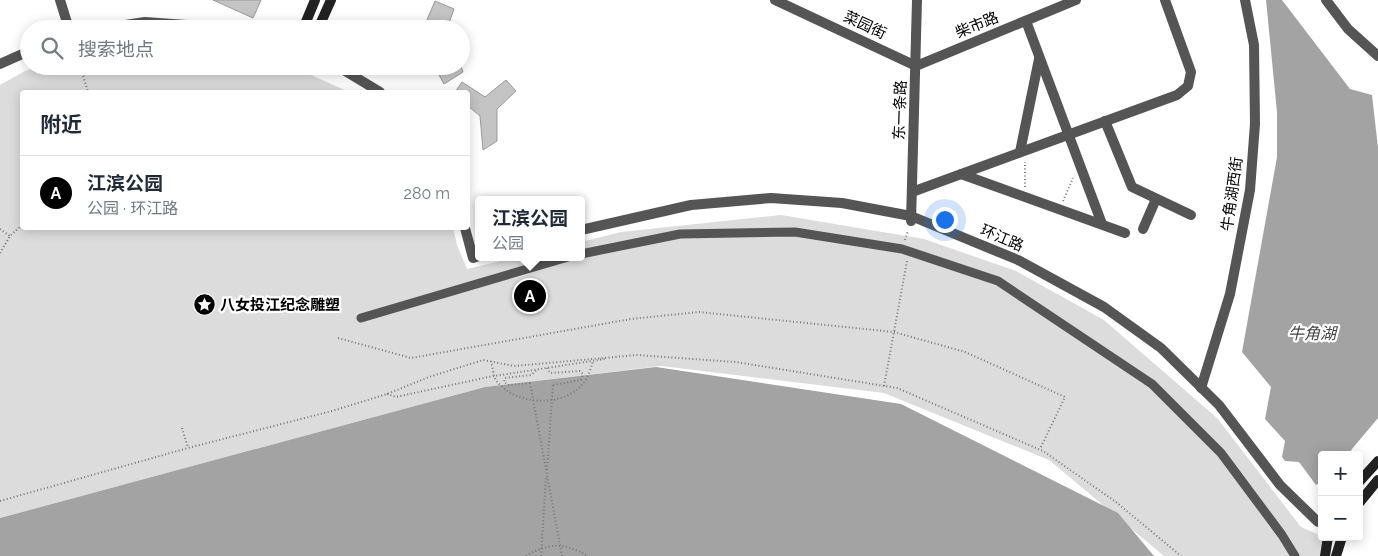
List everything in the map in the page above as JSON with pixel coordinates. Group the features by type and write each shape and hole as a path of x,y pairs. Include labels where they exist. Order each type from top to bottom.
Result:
{"main road":[{"path":"307,20 315,0"},
{"path":"322,20 331,0"},
{"path":"1363,478 1378,461"},
{"path":"1363,498 1378,480"},
{"path":"1325,556 1327,541"},
{"path":"1336,556 1341,541"}],"street":[{"path":"60,0 66,20"},
{"name":"菜园街","path":"775,0 916,66"},
{"name":"东一条路","path":"911,219 917,0"},
{"name":"柴市路","path":"916,66 1076,0"},
{"path":"912,192 1178,95 1188,86 1191,72 1165,0"},
{"name":"牛角湖西街","path":"1201,388 1230,294 1250,190 1255,124 1254,45 1245,0"},
{"path":"1326,0 1348,29 1378,56"},
{"path":"1026,21 1102,224"},
{"path":"0,64 20,55"},
{"path":"1023,151 1040,58"},
{"path":"352,75 377,90"},
{"path":"1105,121 1132,187 1190,215"},
{"path":"961,174 1125,233"},
{"name":"环江路","path":"585,229 691,205 771,198 842,203 911,219 1018,260 1104,307 1161,348 1218,405 1280,485 1318,522"},
{"path":"1143,229 1156,199"},
{"path":"465,230 472,258 475,257"},
{"path":"585,253 680,234 795,232 906,250 998,281 1152,384 1221,453 1282,535 1295,556"},
{"path":"361,318 554,261"}],"path":[{"path":"83,75 87,90"},
{"path":"1023,151 1025,197"},
{"path":"1059,209 1079,164"},
{"path":"884,386 911,219"},
{"path":"0,253 10,236 20,227"},
{"path":"0,228 10,236"},
{"path":"338,338 411,358 631,319 699,312 894,332 965,352 1065,397 1040,449"},
{"path":"0,501 188,448 332,411 483,360 514,366 637,355 736,362 897,388 1040,449 1116,502 1181,556"},
{"path":"387,394 396,397 488,377 627,356"},
{"path":"491,362 495,380 509,391 526,400 546,401 566,396 581,386 590,371 594,359"},
{"path":"541,556 553,385 581,380 583,374 580,371 550,373 547,368"},
{"path":"538,370 531,375 505,378 504,382 508,385 530,383 562,556"},
{"path":"182,428 188,448"},
{"path":"526,556 536,550 555,545 573,548 588,556"}],"shaded area":[{"path":"20,74 311,75 345,90 20,90 20,230 453,230 457,245 467,269 500,261 585,261 585,241 621,232 781,215 924,239 1016,271 1104,320 1217,418 1301,527 1318,534 1318,541 1324,541 1323,556 1164,556 1049,460 884,393 661,366 485,387 0,518 0,85"}],"water":[{"name":"牛角湖","path":"1266,0 1282,0 1350,89 1372,95 1378,148 1378,418 1350,451 1318,451 1318,484 1316,485 1299,462 1285,461 1282,457 1285,441 1265,419 1271,387 1242,352 1277,157 1277,112"},
{"path":"656,367 901,404 1118,513 1154,556 0,556 0,518 485,387"}],"building":[{"path":"213,0 261,0 253,18"},
{"path":"435,1 454,9 450,20 427,20"},
{"path":"439,75 458,75 444,84"},
{"path":"506,80 516,91 497,109 497,141 483,150 480,116 470,108 470,90 456,90 462,82 485,97"}],"place":[{"name":"江滨公园","path":"530,296"},
{"name":"八女投江纪念雕塑","path":"204,305"}]}
